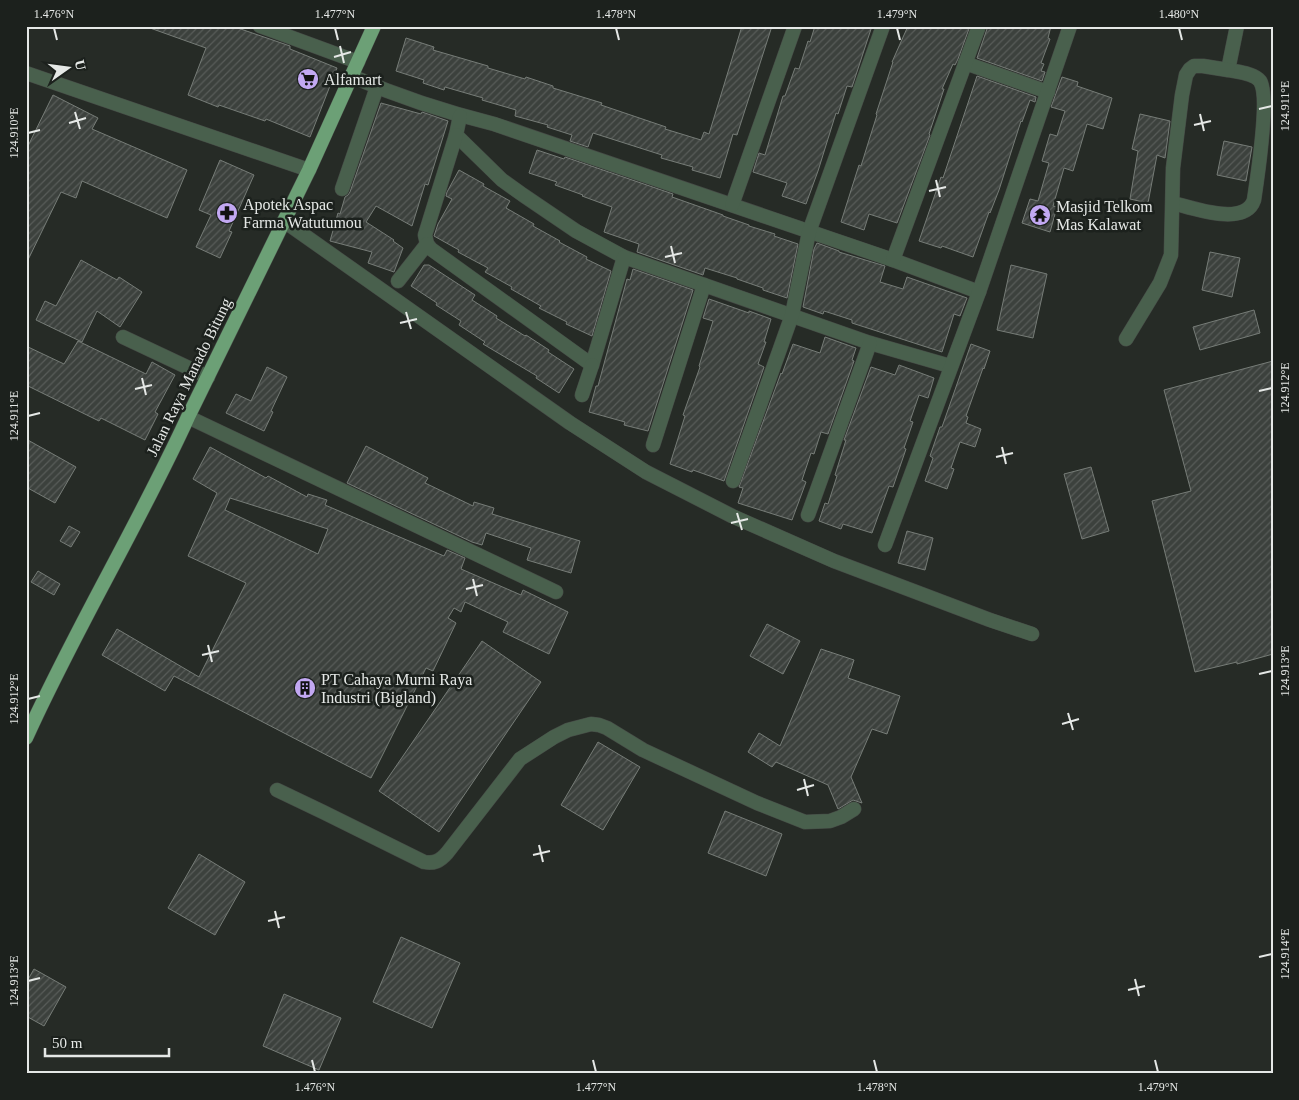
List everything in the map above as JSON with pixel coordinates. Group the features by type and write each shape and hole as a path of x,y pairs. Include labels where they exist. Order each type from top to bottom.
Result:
{"highway":[{"name":"Jalan Raya Manado Bitung","path":"26,738 90,608 172,453 309,170 374,26"}],"street":[{"path":"260,26 358,62"},
{"path":"732,205 795,26"},
{"path":"733,481 792,315 809,232 883,26"},
{"path":"893,260 979,26"},
{"path":"885,545 979,292 1070,26"},
{"path":"1228,70 1237,26"},
{"path":"965,63 1048,92"},
{"path":"1126,339 1160,283 1171,255 1173,168 1186,75 1194,66 1203,66 1251,75 1260,80 1268,131 1252,207 1238,214 1228,215 1173,203"},
{"path":"26,73 309,170"},
{"path":"351,76 460,116 494,124 893,260 979,292"},
{"path":"342,189 377,87"},
{"path":"460,116 425,236 427,244 431,249 592,365"},
{"path":"456,135 502,180 522,195 576,231 624,257 870,343 950,366"},
{"path":"284,221 570,423 646,472 732,516 803,548 990,620 1032,634"},
{"path":"398,281 427,244"},
{"path":"582,395 624,257"},
{"path":"653,445 704,285"},
{"path":"123,337 208,377"},
{"path":"808,515 870,343"},
{"path":"188,417 556,592"},
{"path":"278,790 424,862 435,863 443,858 520,759 568,730 591,724 607,728 643,750 758,803 805,822 830,821 854,809"}],"building":[{"path":"150,26 232,26 290,46 290,49 337,68 310,137 266,119 265,121 219,105 218,107 188,95 206,48 150,28"},
{"path":"742,26 772,26 737,135 733,134 720,178 692,170 693,167 661,158 662,155 593,133 588,147 570,141 572,135 547,127 548,125 515,116 516,110 445,87 444,90 423,83 424,80 396,71 406,38 434,47 433,50 488,66 488,68 553,86 553,88 602,103 601,105 666,127 665,129 701,140 704,132 709,134"},
{"path":"815,26 872,26 852,87 847,86 838,114 836,113 806,204 782,196 787,183 753,172 759,153 765,155 783,96 785,96 795,68 799,69"},
{"path":"908,26 970,26 958,59 955,65 953,64 942,89 944,89 930,135 897,223 869,214 864,230 841,222 859,165 861,166 892,62"},
{"path":"988,26 1051,26 1048,38 1050,39 1041,63 1044,64 1041,71 1045,72 1042,81 977,58"},
{"path":"977,76 1036,97 1035,102 1030,100 1021,121 999,190 973,257 942,246 941,248 919,241 941,177 943,178"},
{"path":"1062,77 1078,82 1077,86 1112,98 1103,129 1087,124 1073,171 1064,168 1053,206 1057,207 1050,232 1022,223 1030,199 1038,201 1049,163 1042,161 1050,134 1057,136 1065,111 1051,107"},
{"path":"53,95 98,118 92,129 187,170 167,218 82,181 76,198 61,192 26,264 26,150"},
{"path":"381,103 421,114 422,112 448,121 428,185 425,184 412,226 376,206 366,222 403,248 394,272 368,263 372,252 330,241 338,213 340,214 345,197 350,192"},
{"path":"1140,114 1170,121 1165,158 1157,155 1148,203 1130,199 1138,151 1132,149"},
{"path":"1224,141 1252,147 1246,181 1217,175"},
{"path":"537,150 564,159 565,157 673,194 672,197 798,244 787,298 737,278 705,268 703,275 637,252 639,244 604,232 612,207 555,185 557,182 529,173"},
{"path":"220,160 254,175 229,231 232,232 220,258 196,247 211,215 199,210"},
{"path":"459,170 510,201 506,208 534,224 533,226 587,257 586,259 611,271 592,336 566,324 567,322 539,308 541,306 485,272 488,268 458,252 459,250 434,236 438,224 452,199 446,196"},
{"path":"817,243 885,266 880,282 903,289 907,277 967,298 960,316 954,314 942,352 852,323 852,320 824,311 823,314 803,307 814,249"},
{"path":"1210,252 1240,258 1232,297 1202,290"},
{"path":"81,260 117,280 119,277 142,292 120,327 97,311 82,342 36,320 45,301 56,306"},
{"path":"424,265 429,265 475,295 472,300 497,316 496,318 549,350 548,352 574,369 559,393 536,378 537,376 483,344 485,342 459,325 461,321 411,286"},
{"path":"1011,265 1047,274 1033,338 997,330"},
{"path":"633,269 693,290 648,431 624,425 625,422 589,412 596,386 598,386 627,279 630,280"},
{"path":"709,299 771,319 764,342 766,342 758,364 764,367 724,481 670,464 685,416 683,415 700,367 713,321 703,318"},
{"path":"1254,310 1260,333 1200,350 1193,327"},
{"path":"825,337 856,348 852,360 854,361 828,434 821,432 814,454 811,453 802,480 806,482 792,520 738,503 743,488 739,487 793,344 820,353"},
{"path":"78,341 146,374 152,362 175,375 155,412 158,414 145,440 101,418 99,421 26,385 26,346 64,364"},
{"path":"971,344 990,351 966,416 968,417 966,423 981,429 975,447 960,442 951,468 954,469 947,489 925,481 933,458 930,456"},
{"path":"1273,361 1273,654 1237,664 1237,662 1195,672 1152,501 1191,491 1164,390"},
{"path":"899,365 934,378 928,398 919,395 910,421 913,422 904,448 906,449 893,487 889,486 872,533 843,524 841,529 819,521 825,503 828,504 846,440 844,440 871,367 895,375"},
{"path":"267,367 287,377 264,431 226,413 236,394 251,401"},
{"path":"26,439 76,467 55,503 26,487"},
{"path":"366,446 428,478 425,483 473,506 474,502 494,508 492,514 580,541 571,573 527,560 531,548 486,533 482,545 472,542 347,483"},
{"path":"210,447 266,478 268,476 307,497 308,494 327,500 325,505 444,556 447,550 465,558 461,569 521,595 523,590 568,612 549,654 503,632 508,622 465,602 461,612 454,608 448,618 456,623 433,671 426,668 371,778 174,676 165,691 102,655 117,629 199,677 246,583 188,556 217,493 193,479","holes":["230,498 328,529 318,554 225,510"]},
{"path":"1091,467 1109,531 1082,539 1064,474"},
{"path":"69,526 80,532 71,547 60,541"},
{"path":"907,531 933,538 925,570 898,563"},
{"path":"38,571 60,584 54,595 31,582"},
{"path":"767,624 800,641 783,674 750,656"},
{"path":"482,641 541,682 439,832 379,791"},
{"path":"821,649 854,660 848,678 900,696 887,734 872,729 851,777 862,803 853,800 838,809 828,785 776,762 772,767 748,752 759,733 780,746"},
{"path":"598,742 640,767 603,830 561,805"},
{"path":"725,811 782,834 766,876 708,853"},
{"path":"199,854 245,882 215,935 168,908"},
{"path":"401,937 460,963 432,1028 373,1002"},
{"path":"34,969 66,987 44,1026 26,1016 26,983"},
{"path":"284,994 341,1018 319,1070 263,1046"}],"place":[{"name":"Alfamart","path":"308,79"},
{"name":"Apotek Aspac Farma Watutumou","path":"227,213"},
{"name":"Masjid Telkom Mas Kalawat","path":"1040,215"},
{"name":"PT Cahaya Murni Raya Industri (Bigland)","path":"305,688"}]}
